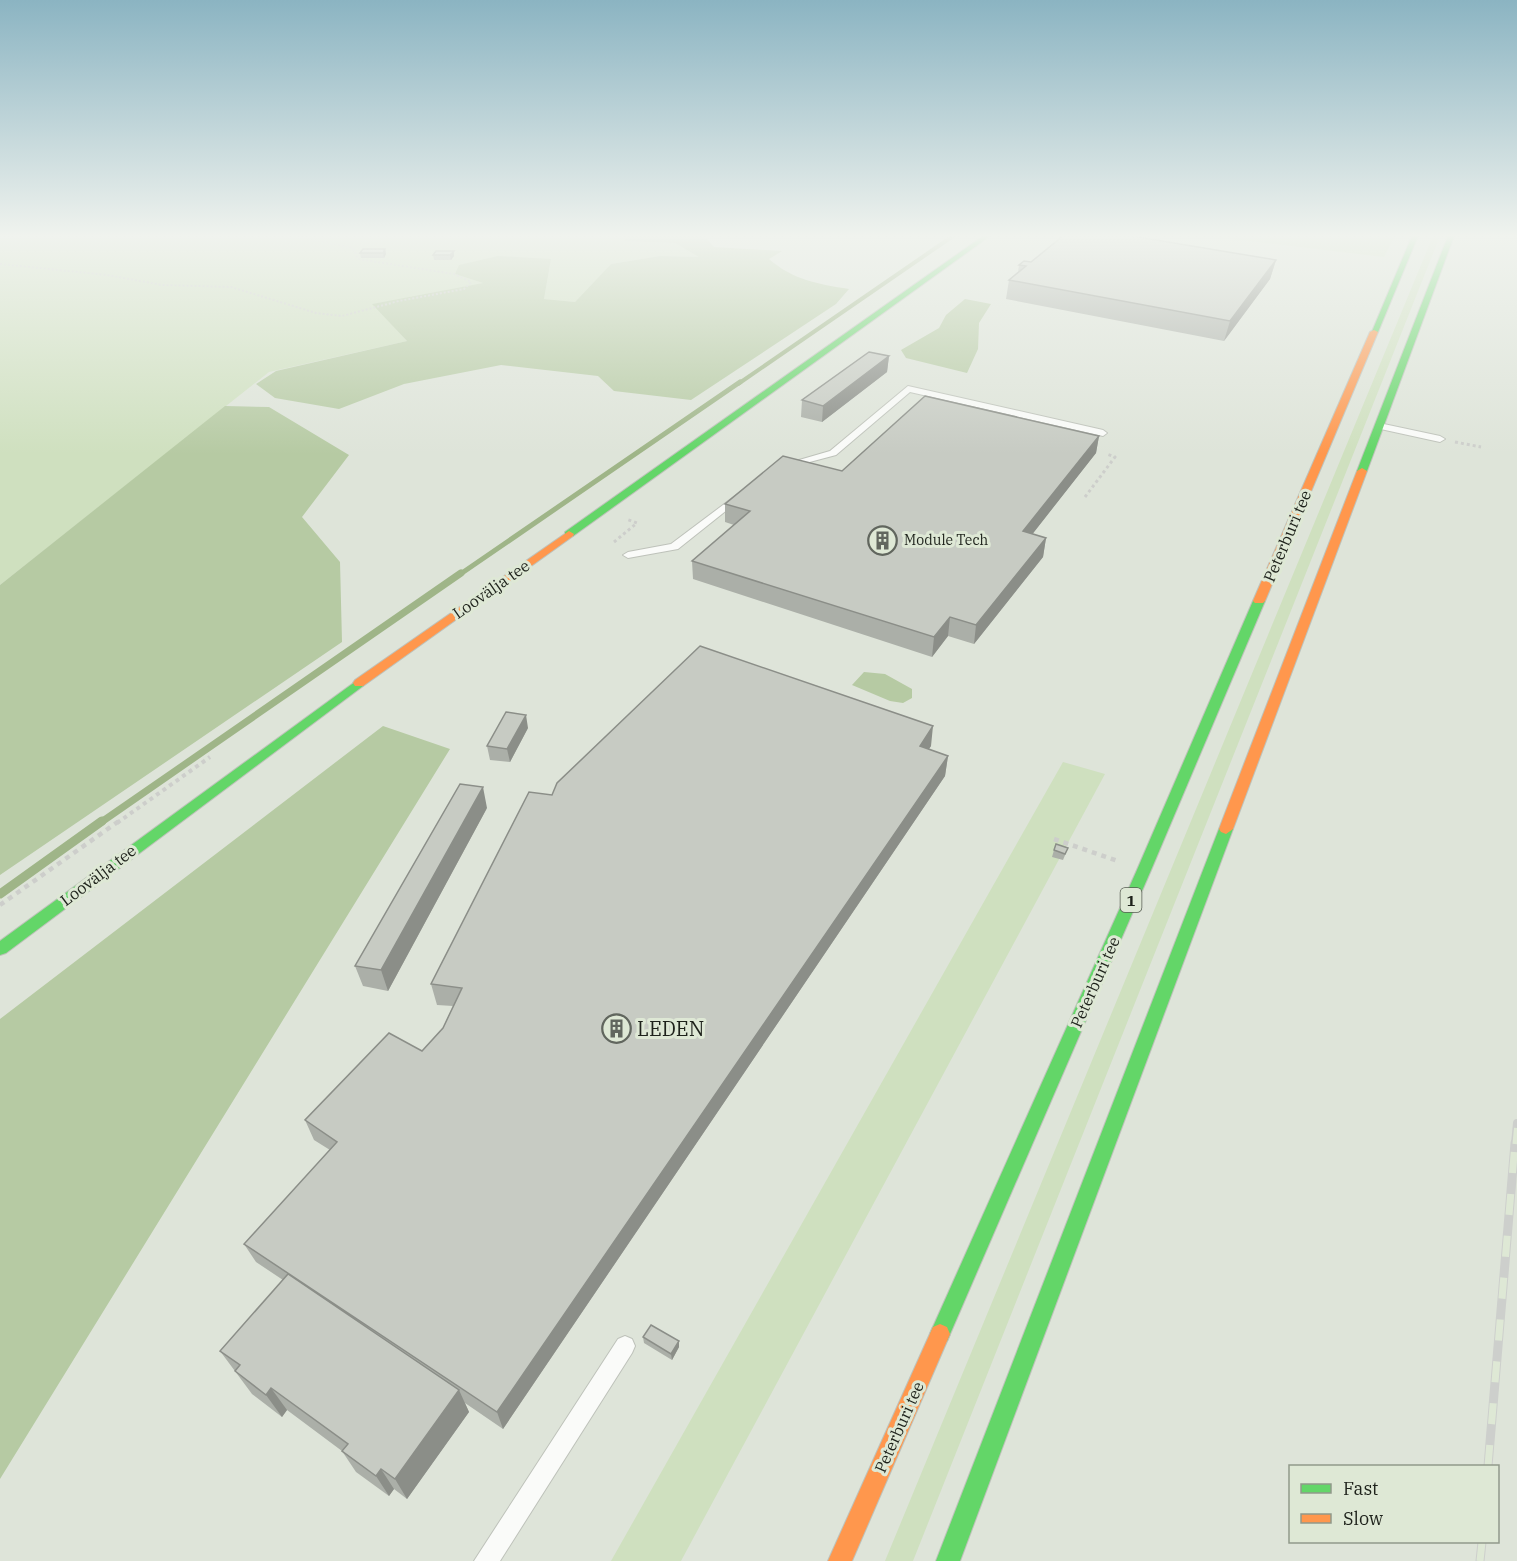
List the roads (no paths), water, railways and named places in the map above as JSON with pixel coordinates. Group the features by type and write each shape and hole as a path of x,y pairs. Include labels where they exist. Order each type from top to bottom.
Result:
{"main road":[{"name":"Loovälja tee","path":"0,949 297,727 885,309"},
{"name":"Peterburi tee","path":"840,1561 1144,870 1384,309"},
{"path":"948,1561 1423,309"}],"lane":[{"path":"774,469 833,453 908,389 1102,433"},
{"path":"1379,426 1440,439"},
{"path":"628,555 674,547 747,490"},
{"path":"486,1561 625,1346"}],"waterway":[{"path":"738,384 847,309"},
{"path":"459,575 740,382"},
{"path":"100,823 461,573"},
{"path":"0,894 102,821"}],"railway":[{"path":"1515,1144 1517,1123"},
{"path":"1488,1465 1515,1143"},
{"path":"1480,1561 1482,1543"}],"place":[{"name":"Module Tech","path":"883,540"},
{"name":"LEDEN","path":"616,1028"}]}
